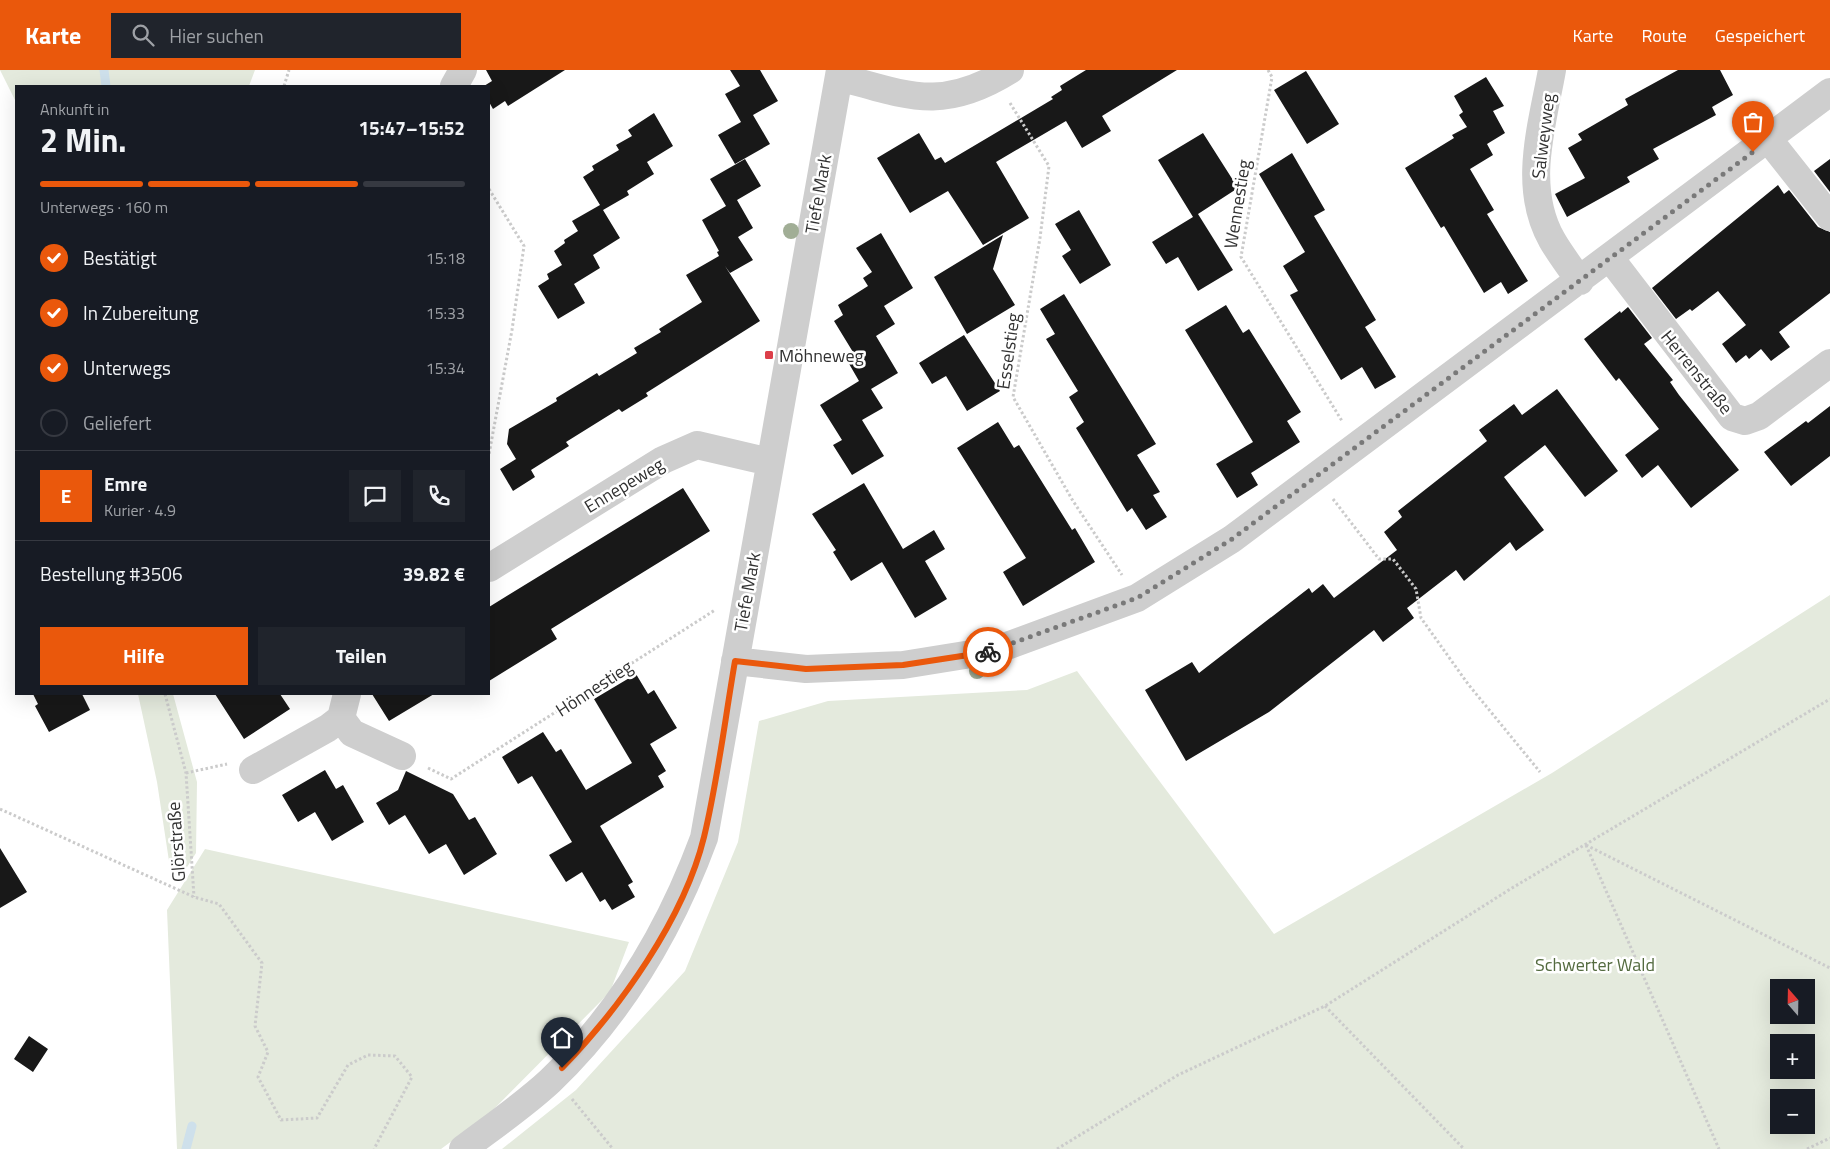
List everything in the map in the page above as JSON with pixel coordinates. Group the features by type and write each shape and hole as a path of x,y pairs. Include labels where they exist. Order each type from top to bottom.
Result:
{"street":[{"path":"455,85 463,70"},
{"path":"839,74 910,96 956,96 976,89 1010,70"},
{"name":"Salweyweg","path":"1552,70 1535,170 1537,199 1551,239 1580,281"},
{"name":"Tiefe Mark","path":"463,1149 550,1081 619,1003 667,926 687,883 704,838 839,74"},
{"path":"735,661 806,669 903,665 987,652 1137,598 1232,539 1769,140 1830,92"},
{"path":"1769,140 1830,216"},
{"name":"Herrenstraße","path":"1610,258 1732,417 1745,420 1760,416 1830,363"},
{"name":"Ennepeweg","path":"490,567 663,460 697,445 770,462"},
{"path":"344,706 352,733 402,756"},
{"path":"253,770 328,728 344,706"}],"path":[{"path":"284,85 290,70"},
{"name":"Wennestieg","path":"1268,70 1272,77 1240,257 1334,410"},
{"name":"Esselstieg","path":"1017,114 1049,166 1040,238 1013,397 1073,501 1137,598"},
{"path":"490,191 524,246 512,330 490,449"},
{"path":"1316,477 1379,558 1392,559 1416,589 1421,618 1468,684 1540,772"},
{"name":"Hönnestieg","path":"441,774 451,779 747,590"},
{"name":"Glörstraße","path":"165,695 186,773 194,897 219,904 262,964 255,1026 268,1052 258,1077 281,1120 317,1118 348,1064 368,1055 395,1056 412,1077 374,1149"},
{"path":"1057,1149 1178,1075 1325,1006 1586,845 1830,699"},
{"path":"186,773 244,760 253,770"},
{"path":"0,809 194,897"},
{"path":"1586,845 1830,968"},
{"path":"1586,845 1719,1149"},
{"path":"1325,1006 1464,1149"},
{"path":"550,1081 578,1104 613,1149"},
{"path":"1807,1149 1830,1138"}],"green space":[{"path":"0,70 255,70 249,85 15,85 15,100"},
{"name":"Schwerter Wald","path":"1830,595 1830,1149 502,1149 576,1090 685,971 738,842 759,721 828,701 1027,690 1077,671 1274,934 1552,773"},
{"path":"138,695 173,695 197,782 196,853 182,875 169,861 157,782"},
{"path":"205,849 629,942 610,992 491,1112 441,1149 177,1149 167,910"}],"building":[{"path":"486,70 565,70 508,106 505,101 493,109 490,104 490,85 486,85 492,81"},
{"path":"730,70 760,70 778,101 753,115 770,144 735,164 718,135 741,122 725,94 740,86"},
{"path":"1086,70 1177,70 1102,116 1111,131 1082,148 1066,121 996,162 1029,218 983,245 948,191 910,213 877,158 919,133 935,160 941,157 945,163 1053,99 1051,97 1062,90 1060,86"},
{"path":"1678,70 1720,70 1733,95 1712,107 1716,115 1653,149 1659,159 1627,177 1630,182 1567,217 1555,194 1585,178 1568,148 1582,140 1578,134 1628,105 1625,99"},
{"path":"1306,71 1339,124 1307,144 1274,90"},
{"path":"1486,77 1504,106 1493,111 1505,133 1487,144 1493,155 1470,169 1494,210 1487,214 1528,281 1508,294 1501,282 1484,293 1444,226 1441,228 1405,168 1454,138 1452,135 1467,127 1459,115 1463,112 1454,96"},
{"path":"654,113 673,146 647,162 654,174 627,191 629,195 603,210 620,238 593,255 600,268 574,284 585,303 558,319 538,286 549,279 547,274 562,265 554,251 565,243 564,240 578,231 572,221 600,205 583,177 594,170 592,166 619,150 616,145 632,136 628,130"},
{"path":"1203,133 1238,188 1198,214 1233,270 1198,291 1178,257 1166,264 1152,242 1193,217 1158,160"},
{"path":"1292,153 1325,210 1314,216 1376,320 1365,327 1396,377 1375,389 1362,367 1341,380 1290,295 1298,291 1283,266 1305,252 1259,174"},
{"path":"745,159 761,186 737,200 753,228 738,237 753,260 730,273 725,266 760,321 646,393 648,396 622,412 619,409 566,442 569,446 531,470 535,477 513,491 500,469 516,459 507,444 509,429 557,401 556,398 597,373 599,376 637,353 634,348 661,332 659,329 702,302 686,275 719,256 717,252 719,251 702,220 726,206 710,179"},
{"path":"1830,159 1830,192 1814,171"},
{"path":"1778,185 1784,194 1789,190 1818,227 1830,232 1830,293 1779,332 1790,347 1771,361 1761,349 1749,359 1746,355 1736,363 1722,344 1746,325 1718,291 1692,311 1690,309 1676,319 1652,288"},
{"path":"1079,210 1111,265 1080,284 1062,256 1071,250 1055,224"},
{"path":"881,233 913,288 884,306 895,324 876,336 898,373 871,389 883,408 862,420 884,456 852,475 833,445 842,440 820,405 859,381 848,362 856,357 834,321 843,315 838,305 868,286 863,278 872,272 856,248"},
{"path":"1003,235 993,269 1015,305 967,334 934,277"},
{"path":"1064,294 1156,444 1137,455 1160,492 1153,495 1167,517 1146,530 1132,508 1127,512 1076,428 1084,422 1069,397 1078,391 1046,339 1055,334 1040,309"},
{"path":"1226,305 1243,333 1249,329 1301,412 1287,421 1300,442 1251,473 1258,485 1237,498 1216,464 1253,442 1185,330"},
{"path":"1628,307 1652,338 1644,344 1673,380 1670,382 1679,395 1739,470 1691,508 1658,465 1642,478 1625,455 1659,429 1619,378 1616,381 1584,339"},
{"path":"964,335 1000,391 967,411 946,376 932,384 919,363"},
{"path":"1557,389 1618,471 1585,497 1545,445 1504,477 1544,530 1516,551 1510,542 1464,581 1456,570 1407,608 1414,618 1383,642 1374,630 1269,712 1186,761 1145,690 1192,662 1199,673 1309,588 1312,593 1323,584 1334,598 1397,550 1384,532 1402,517 1398,511 1487,441 1479,430 1514,404 1522,415"},
{"path":"1830,406 1830,456 1791,486 1764,452"},
{"path":"998,422 1014,448 1019,445 1072,530 1075,528 1095,562 1023,606 1003,572 1026,558 957,448"},
{"path":"864,483 903,549 934,530 945,549 925,561 947,599 915,618 882,562 851,581 833,552 836,550 812,514"},
{"path":"683,488 710,531 551,629 557,639 490,680 490,606"},
{"path":"636,674 648,694 654,690 677,728 650,744 666,771 658,776 664,787 600,826 633,882 628,885 635,897 612,910 605,899 600,902 582,872 566,882 549,855 572,842 532,776 518,784 502,757 543,732 556,752 561,749 586,790 632,763 594,699"},
{"path":"34,695 82,695 90,710 49,732 35,706 38,704"},
{"path":"216,695 281,695 290,709 244,739"},
{"path":"373,695 432,695 389,721"},
{"path":"325,770 336,789 343,785 364,822 332,841 315,812 298,822 282,795"},
{"path":"406,771 453,794 469,820 475,817 497,854 464,875 446,844 429,854 405,815 389,825 376,803 398,790"},
{"path":"0,848 27,892 0,908"},
{"path":"29,1036 48,1049 33,1072 14,1059"}],"waterway":[{"path":"104,70 106,85"},
{"path":"186,1149 192,1126"}],"way so far":[{"path":"988,652 1137,598 1232,539 1316,477 1358,443 1753,152"}],"place":[{"name":"Möhneweg","path":"769,355"}],"route":[{"path":"562,1068 619,1003 667,926 687,883 704,838 735,661 806,669 903,665 988,652"}]}
